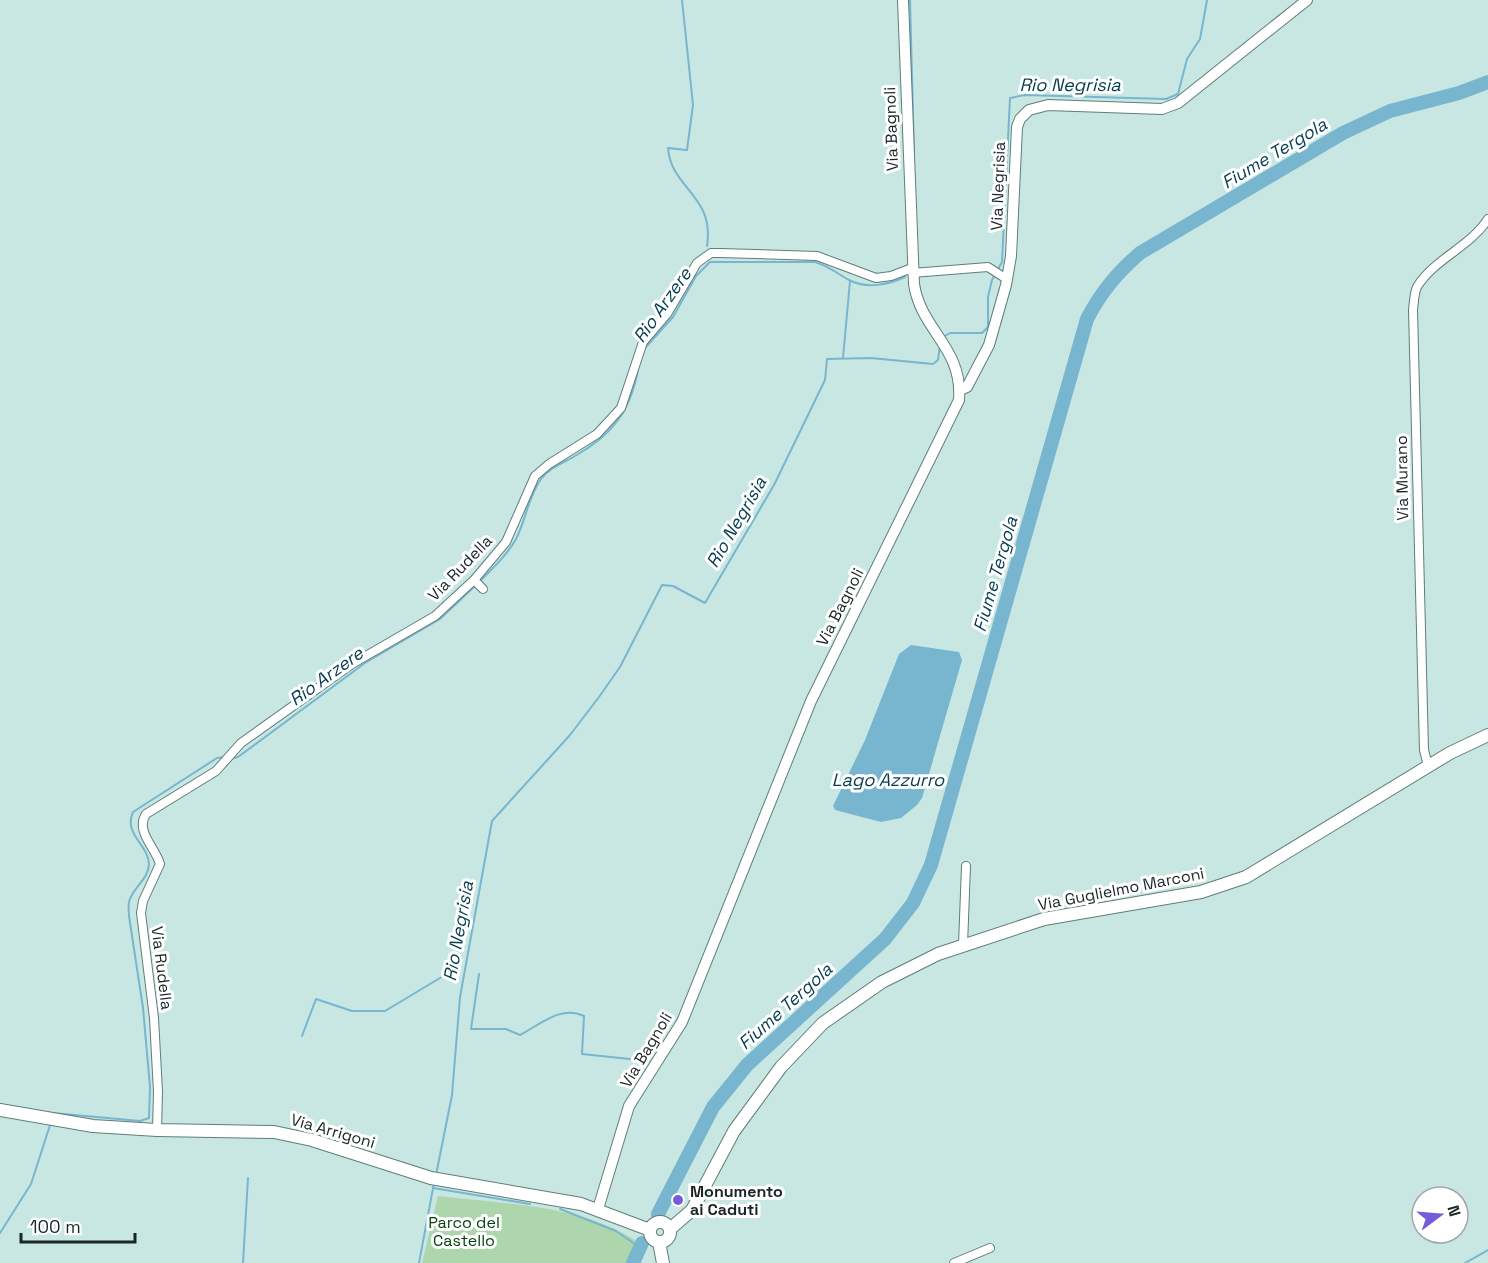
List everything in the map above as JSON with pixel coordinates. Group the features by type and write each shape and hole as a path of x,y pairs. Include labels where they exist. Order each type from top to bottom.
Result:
{"main road":[{"name":"Via Guglielmo Marconi","path":"669,1228 692,1210 734,1131 757,1096 815,1031 845,1006 882,982 915,964 963,945 1061,915 1184,896 1237,881 1266,867 1428,766 1488,735"},
{"path":"0,1104 18,1109 30,1117"},
{"name":"Via Arrigoni","path":"0,1110 50,1120 157,1130 274,1132 312,1140 436,1179 598,1209 650,1230"},
{"path":"660,1222 669,1228 668,1238 660,1242 651,1237 650,1230 654,1224 660,1222"},
{"path":"660,1242 663,1263"}],"street":[{"name":"Via Bagnoli","path":"598,1209 629,1106 682,1022 811,701 950,423 959,400 960,390 954,360 919,305 912,270 903,0"},
{"name":"Via Negrisia","path":"960,390 967,387 997,322 1000,274 1011,256 1015,136 1024,114 1035,107 1048,105 1162,109 1178,103 1307,0"},
{"name":"Via Murano","path":"1428,766 1424,750 1413,310 1416,289 1483,227 1488,219"},
{"name":"Via Rudella","path":"157,1130 157,1061 141,913 143,901 160,864 144,834 143,817 160,804 216,771 241,743 352,664 435,616 478,584 506,542 535,476 549,464 597,434 621,408 640,346 667,314 689,274 707,255 720,253 817,256 876,278 912,270"},
{"path":"912,270 988,267 1000,274"},
{"path":"963,945 966,866"},
{"path":"954,1263 990,1248"}],"green space":[{"name":"Parco del Castello","path":"438,1196 565,1212 613,1228 635,1240 628,1263 422,1263"}],"water":[{"name":"Lago Azzurro","path":"911,645 959,652 962,660 922,798 901,818 881,822 835,810 833,806 865,740 899,654"}],"waterway":[{"path":"682,0 693,105 687,150 668,148 676,173 699,203 705,215 708,229 707,246"},
{"name":"Rio Arzere","path":"910,0 914,153"},
{"name":"Rio Negrisia","path":"943,337 950,333 982,333 988,327 988,297 992,280 1002,262 1010,98 1025,95 1166,99 1178,94 1187,59 1200,39 1207,0"},
{"name":"Fiume Tergola","path":"658,1214 713,1107 747,1065 885,939 913,903 931,865 1087,319 1104,292 1140,253 1343,133 1390,111 1459,93 1488,82"},
{"name":"Rio Arzere","path":"645,348 673,317 696,276 710,262 815,262 856,283 870,285 884,284 905,277"},
{"path":"843,358 850,281"},
{"name":"Rio Negrisia","path":"436,1175 452,1095 460,997 492,821 570,735 599,697 620,667 662,585 673,586 705,603 774,485 825,380 827,359 871,358 933,364 938,360 940,345"},
{"name":"Rio Arzere","path":"480,581 504,556 516,539 533,493 544,475 599,440 617,421 630,398 638,370"},
{"name":"Rio Arzere","path":"230,759 238,757 365,663 440,619 476,585"},
{"name":"Rio Arzere","path":"53,1113 140,1121 149,1118 150,1087 143,1008 129,916 129,902 146,874 149,864 145,851 133,833 131,820 133,812 217,758 225,757"},
{"path":"302,1036 316,999 352,1011 385,1011 450,972"},
{"path":"479,974 471,1029 506,1029 520,1035 551,1017 576,1013 584,1016 582,1054 649,1061"},
{"name":"Rio Arzere","path":"0,1233 31,1184 51,1122"},
{"path":"243,1263 248,1178"},
{"name":"Rio Negrisia","path":"419,1263 434,1183"},
{"path":"433,1188 530,1204"},
{"path":"560,1209 616,1231 639,1247"},
{"name":"Fiume Tergola","path":"633,1263 642,1243"},
{"path":"1465,1263 1488,1250"}],"place":[{"name":"Monumento ai Caduti","path":"678,1200"}]}
